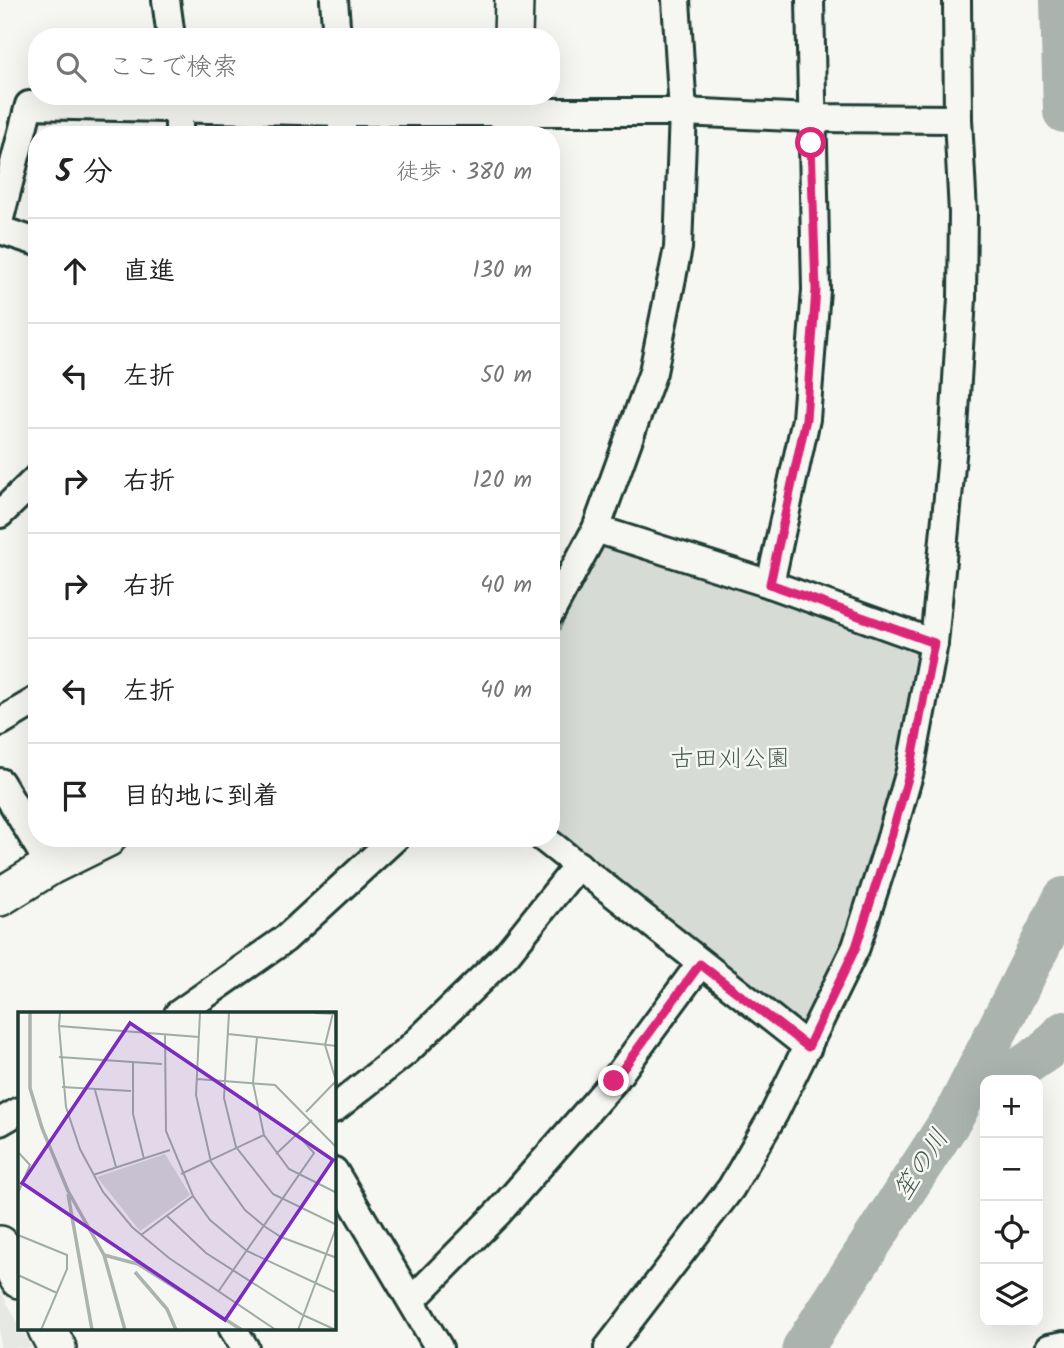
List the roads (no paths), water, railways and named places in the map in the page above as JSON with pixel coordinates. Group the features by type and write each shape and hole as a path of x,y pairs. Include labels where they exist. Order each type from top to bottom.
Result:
{"street":[{"path":"166,0 170,28"},
{"path":"334,0 336,28"},
{"path":"513,28 514,0"},
{"path":"560,595 596,529 653,372 678,247 683,112 676,0"},
{"path":"770,584 806,419 816,290 810,118 810,0"},
{"path":"608,1348 731,1188 774,1114 856,947 910,771 934,643 953,445 962,298 963,213 958,119 957,0"},
{"path":"0,218 29,105"},
{"path":"179,126 180,105"},
{"path":"220,105 342,114 683,112 810,118 958,119"},
{"path":"0,230 28,239"},
{"path":"0,514 28,487"},
{"path":"596,529 770,584 934,643"},
{"path":"0,722 28,705"},
{"path":"0,782 28,829"},
{"path":"39,847 50,866"},
{"path":"0,897 50,866 89,847"},
{"path":"181,1012 285,939 385,847"},
{"path":"555,847 808,1047"},
{"path":"336,1107 407,1051 506,955 578,865"},
{"path":"412,1300 499,1212 614,1081 700,964"},
{"path":"0,1122 18,1112"},
{"path":"336,1174 439,1348"},
{"path":"0,1245 18,1277"},
{"path":"48,1330 57,1348"},
{"path":"234,1330 244,1348"},
{"path":"1049,1348 1064,1345"}],"waterway":[{"name":"笙の川","path":"1061,0 1064,112"},
{"name":"笙の川","path":"803,1348 956,1112 1064,898"},
{"path":"1010,1075 1047,1050 1064,1032"}],"park label":[{"name":"古田刈公園","path":"730,759"}]}
